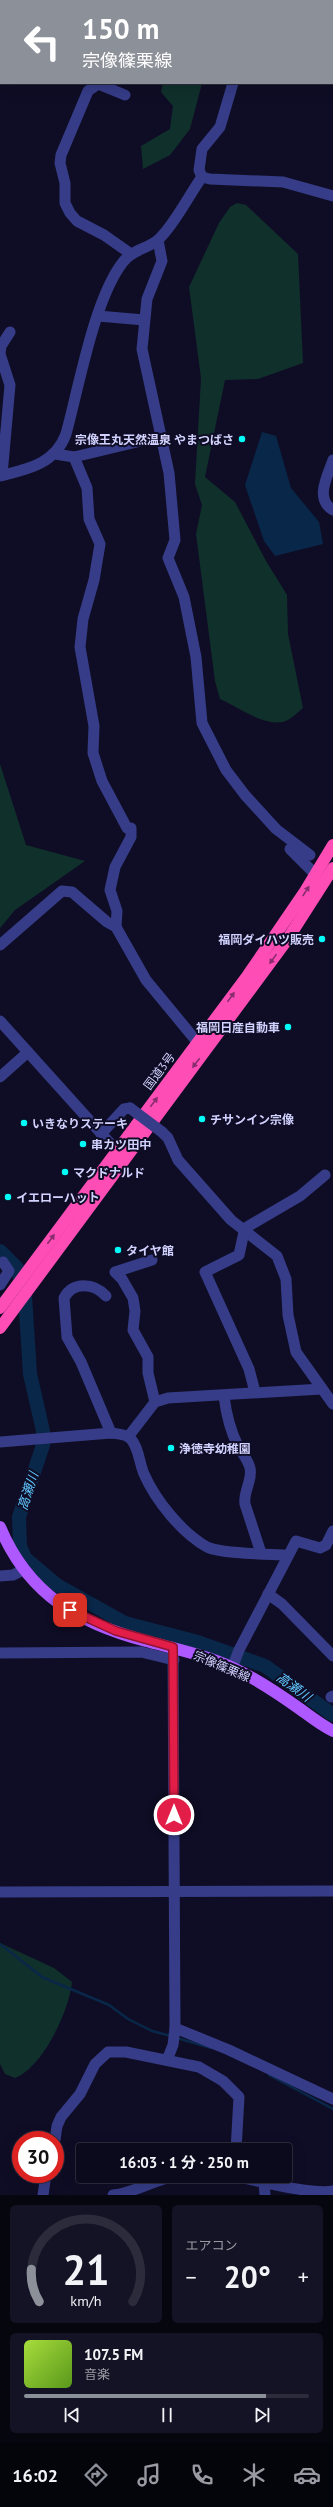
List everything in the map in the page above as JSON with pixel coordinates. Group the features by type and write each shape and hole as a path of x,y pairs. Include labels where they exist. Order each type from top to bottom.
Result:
{"highway":[{"name":"国道3号","path":"0,1308 248,975 316,875 333,845"},
{"name":"国道3号","path":"0,1328 283,946 333,868"}],"main road":[{"name":"宗像篠栗線","path":"0,1527 23,1570 46,1594 70,1610 116,1631 173,1647 232,1668 271,1689 333,1731"}],"street":[{"path":"125,95 98,84 88,91 61,155 60,163 65,183 65,203 70,213 77,221 104,234 131,254"},
{"path":"202,177 199,170 202,149 220,127 233,84"},
{"path":"202,177 210,179 283,182 333,196"},
{"path":"10,332 1,346 0,354 10,385 1,476 44,462 55,454 66,434 98,316 118,270 131,254 158,240 202,177"},
{"path":"158,240 162,261 146,298 143,358 162,436 169,473 175,540 168,558 184,596 196,657 202,723 226,770 268,820 310,856"},
{"path":"98,316 144,320"},
{"path":"55,454 74,457 162,436"},
{"path":"74,457 87,488 89,519 100,544 94,580 83,619 80,647 94,726 93,753 96,768 110,798 127,828 131,828 131,837 116,868 110,890 117,912 116,927"},
{"path":"333,460 323,490 326,503 333,510"},
{"path":"268,820 266,829 300,857 316,875"},
{"path":"0,946 62,891 72,892 107,922 116,927 146,980 198,1042"},
{"path":"0,1021 117,1151"},
{"path":"0,1077 28,1052"},
{"path":"101,1134 124,1109 130,1108 168,1138 178,1160 244,1232 277,1256 282,1264 286,1279 288,1315 292,1341 296,1352 333,1404"},
{"path":"255,1392 249,1369 206,1272 239,1256 244,1232 248,1227 300,1196 326,1175"},
{"path":"152,1260 115,1272 122,1279 133,1298 135,1311 133,1330 148,1357 148,1373 155,1402"},
{"path":"0,1285 9,1271 2,1262"},
{"path":"106,1296 99,1288 81,1285 72,1288 64,1298 67,1337 81,1362 111,1433"},
{"path":"128,1436 155,1402 168,1398 224,1396 255,1392 322,1389"},
{"path":"224,1396 229,1424 238,1446 250,1466 250,1480 244,1495 245,1504 261,1553"},
{"path":"0,1442 111,1433 128,1436 134,1443 144,1474 154,1492 166,1508 197,1540 209,1548 286,1555"},
{"path":"232,1668 239,1650 286,1555 296,1541 320,1548 326,1545 333,1531"},
{"path":"0,1576 13,1575 23,1570"},
{"path":"268,1594 282,1604 333,1656"},
{"path":"167,2060 173,2045 175,2028 173,1647"},
{"path":"0,1653 141,1652 174,1660"},
{"path":"0,1892 333,1891"},
{"path":"175,2028 229,2050 333,2099"},
{"path":"56,2131 61,2117 80,2094 102,2056 116,2052 199,2067 223,2081 239,2096 236,2143"},
{"path":"43,2195 45,2183"},
{"path":"113,2195 126,2194 149,2183"},
{"path":"264,2183 265,2195"},
{"path":"268,2183 313,2194 333,2191"}],"green space":[{"path":"163,84 202,84 190,129 170,155 143,169 141,146 170,129 173,106 161,92"},
{"path":"237,203 246,205 298,254 303,363 258,379 225,380 205,477 235,502 266,561 287,595 288,634 303,708 288,720 280,722 263,720 220,699 215,681 196,534 202,505 195,484 201,378 189,287 219,223 230,207"},
{"path":"0,764 26,845 85,861 15,910 0,928"},
{"path":"0,1943 54,1968 72,1982 66,2008 53,2037 35,2062 25,2072 15,2078 5,2074 0,2064"}],"water":[{"path":"262,432 276,436 291,488 319,522 323,544 275,556 264,541 245,485"}],"waterway":[{"name":"高瀬川","path":"0,1251 17,1268 25,1296 30,1374 43,1431 43,1445 19,1517 20,1546 25,1558 57,1585 125,1623 198,1642 265,1666 333,1715"},
{"path":"0,1944 42,1977 109,2005 128,2019 152,2031 171,2036"},
{"path":"177,2038 211,2048"},
{"path":"269,2075 333,2109"}],"place":[{"name":"宗像王丸天然温泉 やまつばさ","path":"242,439"},
{"name":"福岡ダイハツ販売","path":"322,939"},
{"name":"福岡日産自動車","path":"288,1027"},
{"name":"チサンイン宗像","path":"202,1119"},
{"name":"いきなりステーキ","path":"24,1123"},
{"name":"串カツ田中","path":"83,1144"},
{"name":"マクドナルド","path":"65,1172"},
{"name":"イエローハット","path":"8,1197"},
{"name":"タイヤ館","path":"118,1250"},
{"name":"浄徳寺幼稚園","path":"171,1448"}],"route":[{"path":"70,1610 116,1631 145,1641 173,1647 174,1815"}]}
